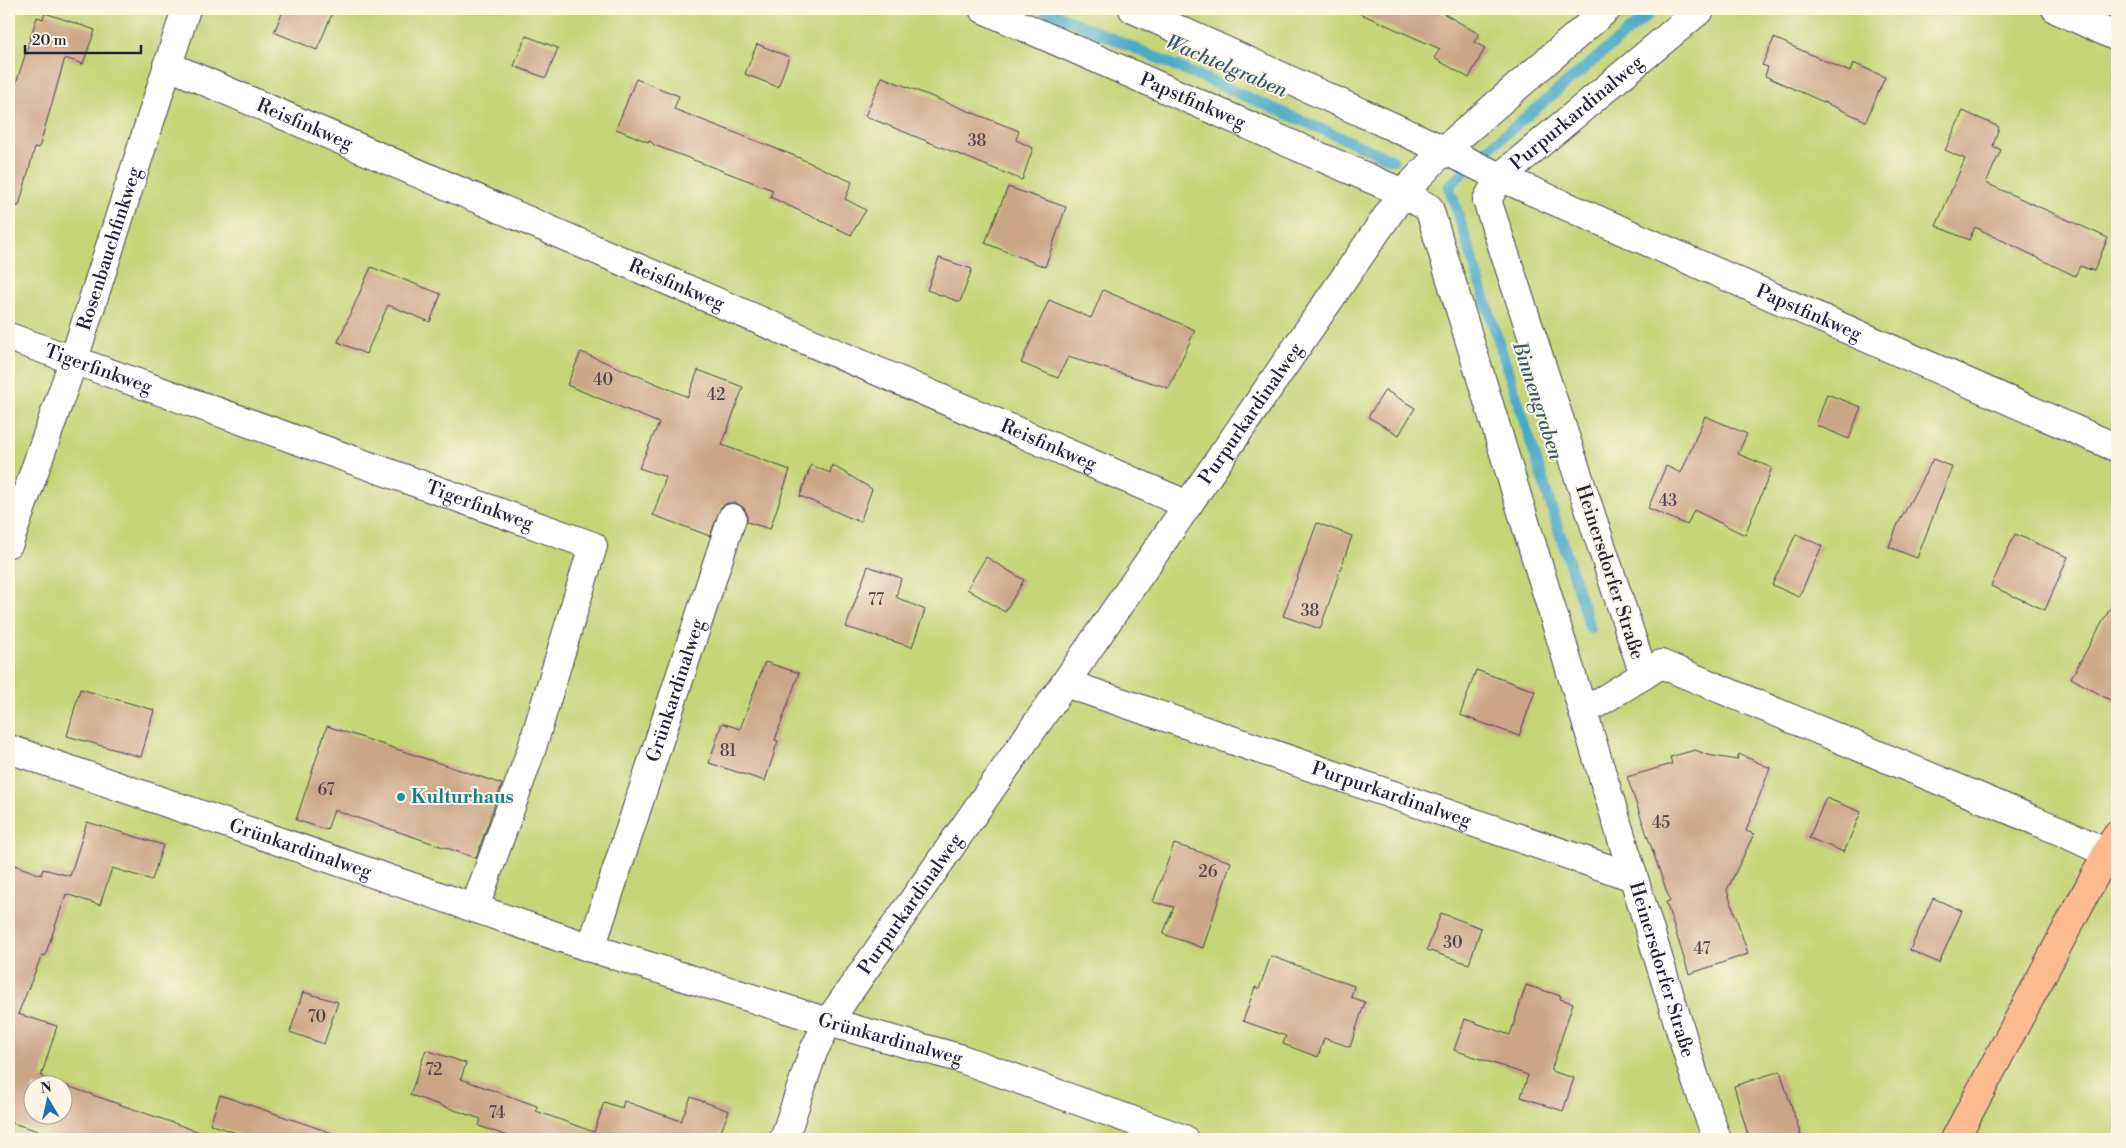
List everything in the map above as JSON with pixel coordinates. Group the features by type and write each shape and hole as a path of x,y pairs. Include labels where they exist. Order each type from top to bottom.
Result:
{"main road":[{"path":"1955,1139 2112,844"}],"lane":[{"name":"Rosenbauchfinkweg","path":"9,543 74,359 186,9"},
{"name":"Papstfinkweg","path":"982,9 1403,193"},
{"path":"1134,9 1451,153"},
{"name":"Purpurkardinalweg","path":"784,1139 813,1052 828,1022 1065,683 1403,193 1451,153 1607,9"},
{"name":"Purpurkardinalweg","path":"1451,153 1492,173 1701,9"},
{"path":"2056,9 2117,37"},
{"name":"Reisfinkweg","path":"167,65 1188,505"},
{"name":"Papstfinkweg","path":"1492,173 2117,448"},
{"name":"Heinersdorfer Straße","path":"1492,173 1487,200 1644,675 1583,712"},
{"name":"Heinersdorfer Straße","path":"1403,193 1429,208 1695,1078 1717,1139"},
{"name":"Tigerfinkweg","path":"9,336 593,546 530,751 475,907"},
{"name":"Grünkardinalweg","path":"592,948 732,518"},
{"path":"1644,675 1661,664 2051,827 2112,844"},
{"name":"Purpurkardinalweg","path":"1065,683 1633,877"},
{"name":"Grünkardinalweg","path":"9,749 592,948 828,1022 959,1058 1184,1139"}],"green space":[{"path":"9,9 2117,9 2117,1139 9,1139"}],"building":[{"path":"284,9 334,9 317,50 274,32"},
{"path":"1350,9 1436,9 1479,34 1474,42 1485,48 1469,78 1434,58 1440,49"},
{"path":"45,13 95,30 83,64 65,58 39,148 35,147 19,206 9,204 9,106 37,17 43,19"},
{"path":"526,36 558,48 546,78 514,66"},
{"path":"1774,38 1850,72 1853,63 1885,77 1866,121 1765,76 1768,67 1762,65"},
{"path":"757,44 789,57 778,87 745,74"},
{"path":"882,77 1019,131 1016,140 1033,148 1022,180 865,116"},
{"path":"636,79 679,96 674,109 795,156 852,182 845,199 866,210 851,235 770,197 773,190 654,145 649,140 648,142 616,129"},
{"path":"1963,111 1999,127 1993,146 2001,150 1986,183 2108,238 2094,271 2080,266 2075,276 1975,227 1969,240 1936,226 1965,159 1945,150"},
{"path":"1008,187 1066,207 1045,267 985,243"},
{"path":"939,258 972,269 960,302 927,290"},
{"path":"371,267 441,294 430,322 388,305 366,354 338,342"},
{"path":"1103,290 1195,330 1169,388 1068,357 1058,378 1021,363 1049,300 1091,318"},
{"path":"581,352 688,397 698,370 743,387 722,445 790,470 770,529 747,522 747,514 744,508 736,503 728,503 721,507 710,536 653,515 666,477 639,468 659,423 567,385"},
{"path":"1385,390 1415,408 1399,435 1368,417"},
{"path":"1827,394 1861,407 1849,439 1816,425"},
{"path":"1705,416 1747,434 1738,454 1772,468 1745,535 1694,510 1687,525 1648,508 1666,466 1681,473"},
{"path":"1933,459 1952,467 1917,558 1889,547 1897,526"},
{"path":"811,465 830,473 832,465 872,489 860,522 800,496"},
{"path":"1317,523 1352,536 1320,629 1283,616"},
{"path":"1796,534 1822,546 1799,597 1772,585"},
{"path":"2015,534 2068,557 2045,610 1991,586"},
{"path":"986,557 1024,580 1005,612 967,589"},
{"path":"868,566 901,578 896,597 925,610 912,647 846,627"},
{"path":"2117,596 2117,704 2071,678"},
{"path":"765,662 799,673 775,740 778,741 765,781 709,763 722,723 740,729"},
{"path":"1476,670 1535,691 1519,736 1460,715"},
{"path":"80,689 154,710 141,757 67,736"},
{"name":"Kulturhaus","path":"327,726 502,784 476,858 334,810 327,830 296,820"},
{"path":"1695,750 1708,755 1737,760 1739,754 1770,768 1746,831 1754,834 1727,890 1748,954 1689,974 1666,902 1670,901 1627,777 1672,764 1670,757"},
{"path":"1826,798 1861,812 1844,852 1809,838"},
{"path":"87,822 163,845 152,880 112,868 100,905 66,894 45,956 42,955 18,1014 57,1026 41,1076 22,1076 22,1126 72,1126 72,1088 205,1134 205,1139 64,1139 9,1122 9,863 41,875 43,869 70,876"},
{"path":"1174,844 1231,862 1203,948 1163,934 1174,907 1153,902"},
{"path":"1933,898 1962,911 1939,963 1910,950"},
{"path":"1441,913 1481,928 1469,964 1427,950"},
{"path":"1271,956 1354,986 1351,997 1365,1002 1350,1047 1324,1038 1318,1057 1283,1044 1286,1036 1243,1021 1255,987 1259,989"},
{"path":"1526,985 1561,996 1560,999 1573,1003 1551,1071 1574,1078 1563,1111 1521,1097 1528,1075 1454,1050 1465,1019 1510,1035"},
{"path":"303,992 338,1002 324,1044 290,1032"},
{"path":"426,1050 466,1063 461,1079 537,1106 536,1111 594,1132 604,1102 622,1108 624,1101 681,1121 691,1097 729,1111 718,1139 516,1139 479,1126 481,1119 410,1095"},
{"path":"1780,1071 1802,1139 1749,1139 1734,1086"},
{"path":"220,1095 335,1134 334,1139 253,1139 210,1124"}],"waterway":[{"name":"Wachtelgraben","path":"1044,9 1393,160"},
{"name":"Binnengraben","path":"1590,628 1449,186 1495,143 1655,9"}],"place":[{"name":"Kulturhaus","path":"401,797"}]}
